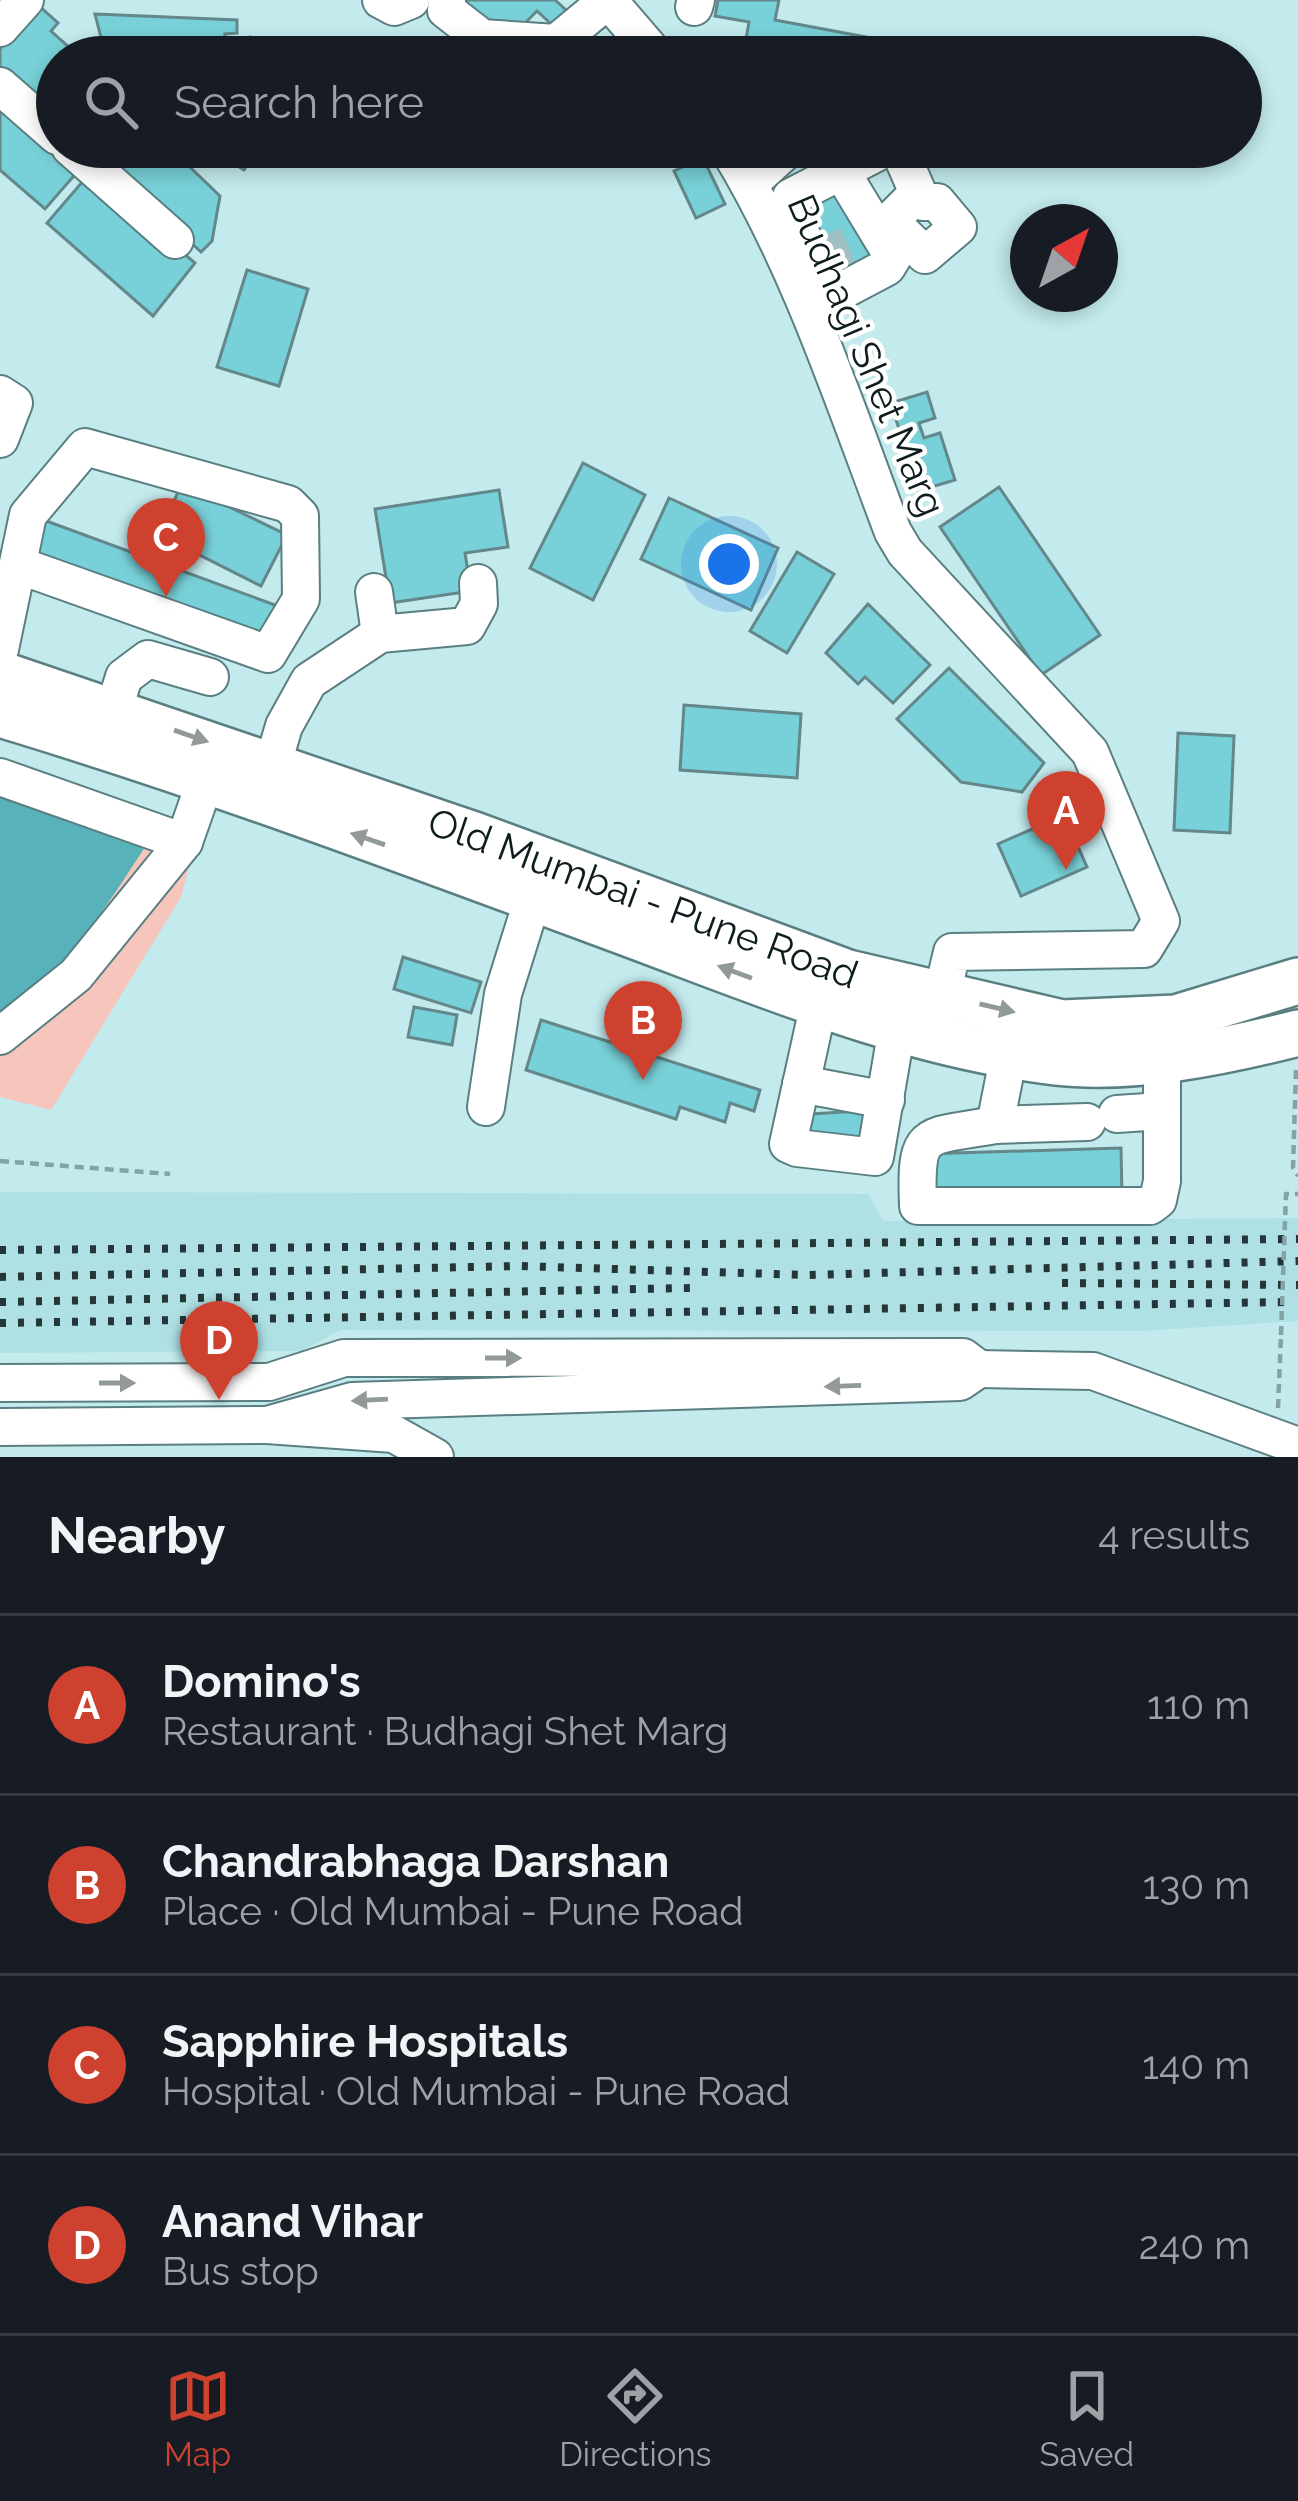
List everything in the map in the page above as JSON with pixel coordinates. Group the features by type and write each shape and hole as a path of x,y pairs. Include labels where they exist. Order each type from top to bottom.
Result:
{"main road":[{"name":"Old Mumbai - Pune Road","path":"0,674 114,709 267,783 517,878 818,1004 924,1020 1062,1023 1176,1018 1298,981"},
{"name":"Old Mumbai - Pune Road","path":"0,714 205,782 267,783"},
{"name":"Old Mumbai - Pune Road","path":"517,878 848,973 924,1020 1009,1054 1060,1063 1162,1058 1297,1033"}],"street":[{"path":"0,28 26,0"},
{"path":"381,0 394,8 411,0"},
{"path":"448,0 446,10 470,34 489,36"},
{"path":"564,36 608,0 638,36"},
{"path":"0,86 36,118"},
{"path":"94,168 176,240"},
{"name":"Budhagi Shet Marg","path":"739,168 839,388 892,532 905,552 1090,752 1161,921 1144,949 952,952 924,1020"},
{"path":"749,184 767,168"},
{"path":"842,171 893,257 887,267 834,295 787,208 791,197 848,168"},
{"path":"907,168 918,193"},
{"path":"0,394 14,403 0,439"},
{"path":"0,649 28,515 86,447 294,506 300,516 301,598 268,653 18,566"},
{"path":"267,783 284,726 309,681 380,634 467,626 478,604 478,583"},
{"path":"374,592 380,634"},
{"path":"114,709 124,677 148,659 210,677"},
{"path":"0,777 184,842"},
{"path":"0,1036 76,975 184,842 205,782"},
{"path":"486,1107 517,878"},
{"path":"818,1004 788,1144 797,1148 875,1157 886,1100 924,1020"},
{"path":"995,1125 1009,1054"},
{"path":"1162,1058 1162,1112 1162,1181 1158,1200 1150,1206 918,1206 916,1153 933,1136 995,1125 1162,1112"},
{"path":"801,1084 886,1100"},
{"path":"0,1383 269,1382 344,1358 963,1357 979,1369"},
{"path":"267,1441 352,1401 960,1382 979,1369 1093,1371 1288,1448"},
{"path":"267,1441 269,1382"},
{"path":"0,1427 267,1441 394,1434 435,1457"}],"path":[{"path":"1297,1033 1293,1168 1298,1176"},
{"path":"0,1161 170,1174"},
{"path":"1288,1448 1282,1335 1286,1194 1298,1195"}],"shaded area":[{"path":"0,765 198,835 181,897 51,1110 0,1097"},
{"path":"0,1192 868,1194 883,1221 1298,1218 1298,1321 1140,1331 340,1330 302,1351 0,1353"}],"water":[{"path":"0,790 151,838 66,957 0,1014"}],"building":[{"path":"457,0 555,0 577,20 563,35 537,11 519,29 485,26"},
{"path":"718,0 779,0 775,20 861,36 747,36 749,22 715,16"},
{"path":"38,5 58,23 51,31 57,36 36,36 36,102 0,71 0,49"},
{"path":"95,14 237,20 237,33 225,36 101,36"},
{"path":"0,99 36,130 36,168 80,169 45,209 0,170"},
{"path":"110,168 191,168 220,196 212,241 201,252"},
{"path":"708,168 725,204 696,218 674,171"},
{"path":"89,174 195,263 153,316 47,223"},
{"path":"845,186 887,260 834,290 792,217"},
{"path":"247,270 308,289 279,386 217,367"},
{"path":"927,392 935,418 919,423 924,438 940,433 955,480 918,491 891,403"},
{"path":"583,463 645,495 593,600 530,568"},
{"path":"182,484 287,535 261,586 158,534"},
{"path":"999,487 1100,635 1041,675 940,527"},
{"path":"499,490 508,547 465,553 471,591 390,603 375,509"},
{"path":"669,498 778,548 751,610 641,559"},
{"path":"41,519 275,605 265,644 24,560"},
{"path":"797,552 834,574 787,653 750,631"},
{"path":"868,604 930,665 893,703 865,677 858,684 826,653"},
{"path":"949,668 1044,763 1022,792 961,782 897,719"},
{"path":"684,705 801,714 797,778 680,770"},
{"path":"1178,733 1234,736 1230,833 1174,830"},
{"path":"1064,815 1087,867 1021,896 998,844"},
{"path":"403,957 481,982 471,1013 394,989"},
{"path":"414,1007 457,1015 452,1045 408,1037"},
{"path":"541,1020 760,1090 754,1111 730,1103 725,1122 680,1107 676,1119 526,1070"},
{"path":"859,1111 878,1119 876,1149 794,1141 795,1115"},
{"path":"1121,1148 1122,1196 923,1203 922,1154"}],"tunnel":[{"path":"815,260 873,233"}],"railway":[{"path":"0,1250 1298,1239"},
{"path":"0,1277 519,1266 807,1275 1298,1261"},
{"path":"1062,1283 1298,1285"},
{"path":"0,1302 690,1288"},
{"path":"0,1323 1286,1302"}],"place":[{"name":"Sapphire Hospitals","path":"166,597"},
{"name":"Domino's","path":"1066,870"},
{"name":"Chandrabhaga Darshan","path":"643,1080"},
{"name":"Anand Vihar","path":"219,1400"}]}
